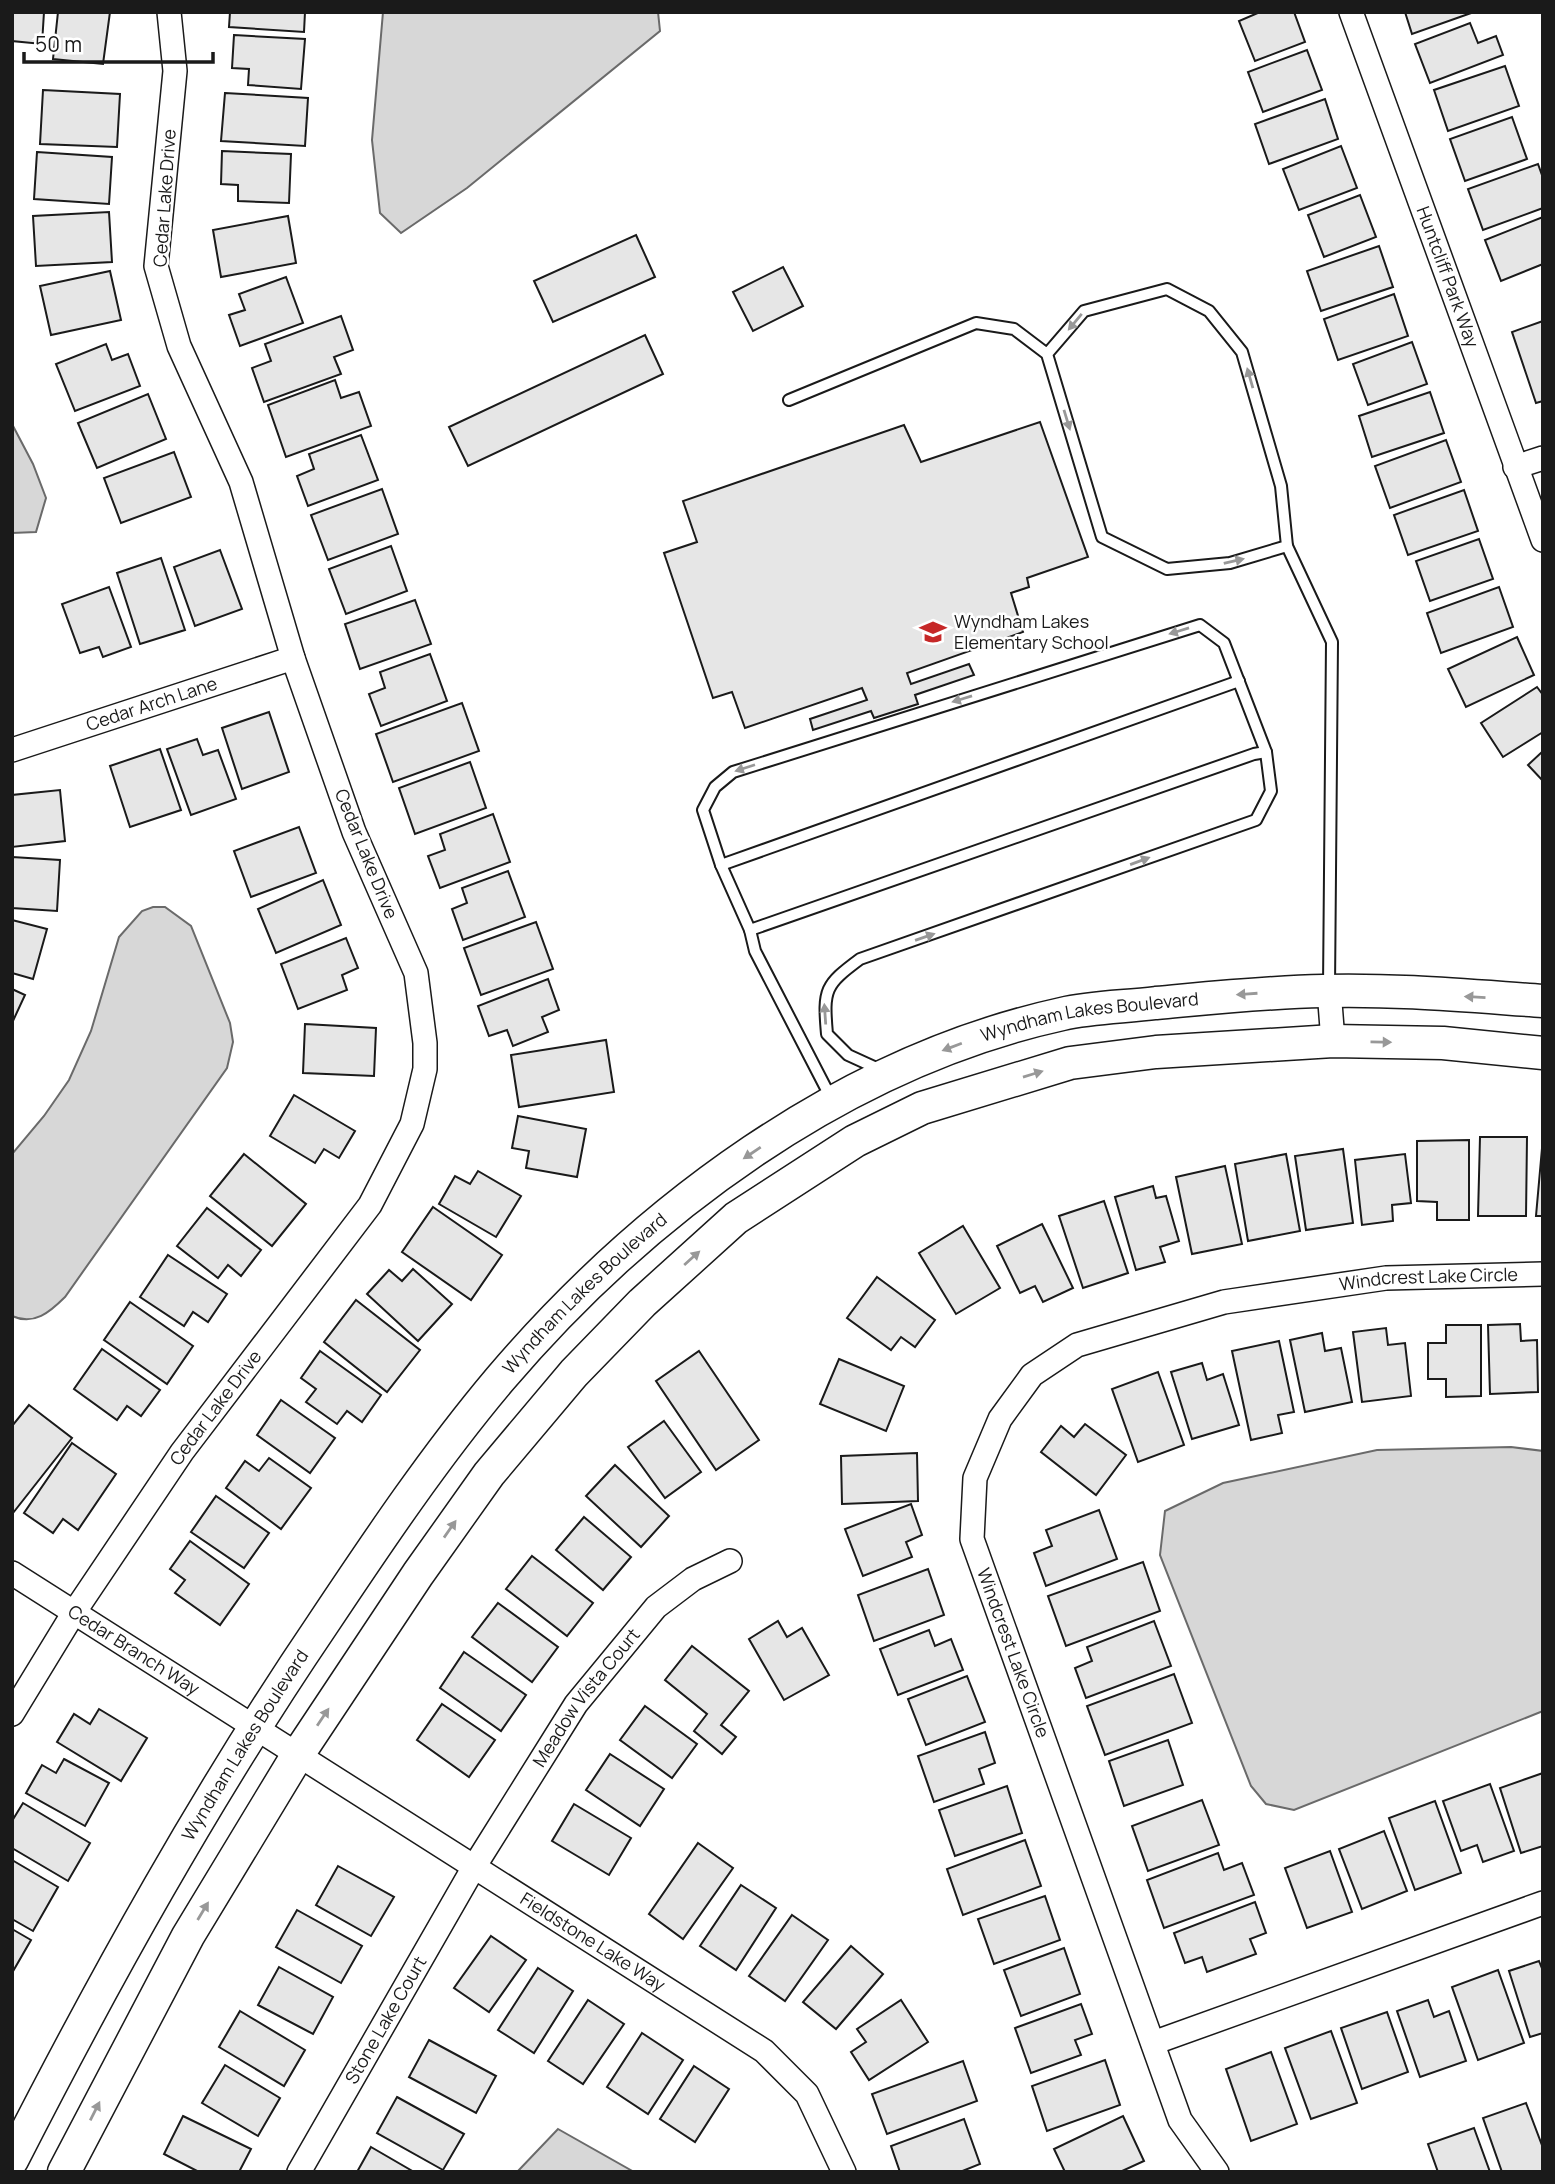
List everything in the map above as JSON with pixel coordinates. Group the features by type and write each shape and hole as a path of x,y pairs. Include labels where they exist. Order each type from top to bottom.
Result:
{"street":[{"name":"Cedar Lake Drive","path":"12,1714 73,1614 182,1451 370,1205 412,1124 425,1069 425,1044 416,973 354,832 293,658 241,482 179,345 156,266 175,71 169,12"},
{"name":"Huntcliff Park Way","path":"1351,12 1543,540"},
{"path":"1515,467 1543,458"},
{"name":"Cedar Arch Lane","path":"12,750 293,658"},
{"path":"1329,990 1333,1041"},
{"name":"Wyndham Lakes Boulevard","path":"12,2160 92,2003 253,1727 434,1462 502,1377 580,1295 662,1220 746,1156 833,1101 887,1072 961,1043 1064,1013 1236,995 1329,990 1543,1001"},
{"path":"64,2172 188,1936 297,1756 481,1485 574,1373 642,1303 736,1218 855,1141 922,1108 1070,1063 1156,1052 1333,1041 1443,1043 1543,1053"},
{"path":"833,1101 855,1141"},
{"name":"Windcrest Lake Circle","path":"1217,2172 1180,2119 972,1539 975,1478 1000,1419 1032,1375 1077,1345 1224,1301 1386,1278 1543,1274"},
{"name":"Meadow Vista Court","path":"474,1867 576,1704 656,1607 693,1580 730,1561"},
{"name":"Cedar Branch Way","path":"12,1573 297,1756"},
{"name":"Fieldstone Lake Way","path":"297,1756 764,2051 807,2094 844,2172"},
{"name":"Stone Lake Court","path":"299,2172 474,1867"},
{"path":"1153,2043 1543,1903"}],"lane":[{"path":"1047,354 1084,311 1167,289 1209,311 1242,352 1281,486 1287,546 1332,642 1329,990"},
{"path":"789,400 976,323 1014,329 1047,354 1102,537 1167,569 1230,562 1287,546"},
{"path":"833,1101 755,951 750,930 721,865 703,810 715,788 733,772 1200,625 1224,643 1266,752 1271,791 1256,820 860,959 833,979 824,1002 827,1034 848,1055 887,1072"},
{"path":"721,865 1239,681"},
{"path":"750,930 1266,752"}],"shaded area":[{"path":"383,12 658,12 660,31 467,188 401,233 380,213 372,140"},
{"path":"12,424 33,464 46,498 36,532 12,533"},
{"path":"165,907 191,926 230,1023 233,1042 227,1068 65,1297 41,1316 20,1319 12,1316 12,1154 44,1116 69,1080 91,1031 119,937 142,911"},
{"path":"1511,1447 1543,1451 1543,1711 1294,1810 1266,1804 1251,1786 1160,1555 1165,1511 1223,1483 1377,1450"},
{"path":"558,2129 634,2172 517,2172"}],"building":[{"path":"12,12 44,12 42,44 12,41"},
{"path":"58,12 110,12 103,64 53,59"},
{"path":"230,12 305,12 304,32 229,27"},
{"path":"1260,12 1294,12 1305,42 1255,61 1239,21"},
{"path":"1405,12 1474,12 1412,34"},
{"path":"1470,23 1478,43 1496,36 1503,55 1430,83 1415,44"},
{"path":"234,35 305,39 301,89 248,85 249,69 232,68"},
{"path":"1307,50 1322,90 1263,112 1248,72"},
{"path":"1505,66 1519,106 1448,131 1434,90"},
{"path":"43,90 120,94 117,147 40,144"},
{"path":"225,93 308,98 305,146 221,141"},
{"path":"1325,99 1338,139 1269,164 1255,124"},
{"path":"1512,117 1527,159 1465,181 1450,139"},
{"path":"1341,146 1357,188 1299,210 1283,169"},
{"path":"222,151 291,154 289,203 238,201 238,185 221,184"},
{"path":"37,152 112,157 109,204 34,199"},
{"path":"1538,164 1543,178 1543,208 1483,230 1468,189"},
{"path":"1360,195 1376,237 1324,257 1308,215"},
{"path":"109,212 112,262 36,266 33,216"},
{"path":"288,216 296,263 221,277 213,230"},
{"path":"1543,217 1543,264 1501,281 1485,240"},
{"path":"636,235 655,277 553,322 534,281"},
{"path":"1379,246 1393,287 1321,311 1307,271"},
{"path":"783,267 803,306 753,331 733,292"},
{"path":"110,271 121,320 51,335 40,286"},
{"path":"286,277 303,323 240,346 229,315 245,310 239,294"},
{"path":"1394,294 1408,336 1338,360 1324,319"},
{"path":"341,316 353,350 334,357 341,374 264,402 252,368 271,361 265,344"},
{"path":"1543,321 1543,401 1536,403 1512,332"},
{"path":"645,335 663,374 468,466 449,427"},
{"path":"1412,342 1427,384 1368,405 1353,364"},
{"path":"106,344 112,360 128,354 140,386 75,411 56,364"},
{"path":"335,380 341,398 359,392 371,426 286,457 268,405"},
{"path":"1430,392 1444,433 1372,457 1359,416"},
{"path":"148,394 166,439 97,468 78,423"},
{"path":"1040,422 1088,557 1027,578 1029,587 1011,593 1023,632 907,673 911,684 969,664 974,675 915,695 918,704 874,718 871,711 813,730 810,719 867,700 862,688 745,728 732,692 713,698 664,553 697,542 683,501 904,425 921,462"},
{"path":"361,435 378,480 308,506 297,476 314,469 309,454"},
{"path":"1446,440 1461,482 1390,508 1375,466"},
{"path":"174,452 191,497 121,523 104,478"},
{"path":"382,489 398,534 328,560 311,515"},
{"path":"1464,490 1478,531 1408,555 1394,515"},
{"path":"1479,539 1493,579 1430,601 1416,561"},
{"path":"391,546 407,591 346,614 329,569"},
{"path":"220,550 242,609 195,626 174,567"},
{"path":"161,558 185,630 140,644 117,573"},
{"path":"109,587 131,647 103,657 99,647 80,653 62,604"},
{"path":"1499,587 1513,627 1441,653 1427,613"},
{"path":"415,600 431,644 360,669 345,624"},
{"path":"1517,637 1534,675 1466,707 1448,669"},
{"path":"430,654 447,701 381,726 369,694 385,688 380,672"},
{"path":"1537,687 1543,695 1543,732 1503,757 1481,723"},
{"path":"462,703 479,751 393,782 376,734"},
{"path":"269,712 289,772 242,789 222,728"},
{"path":"197,739 203,755 218,750 236,799 191,815 167,749"},
{"path":"160,749 181,810 130,827 110,766"},
{"path":"1543,751 1543,781 1528,765"},
{"path":"470,762 486,808 415,834 399,788"},
{"path":"60,790 65,841 12,847 12,795"},
{"path":"493,814 510,862 440,888 428,856 445,850 440,834"},
{"path":"299,827 316,873 251,897 234,851"},
{"path":"12,857 60,860 57,911 12,908"},
{"path":"508,871 525,917 463,940 452,909 467,903 462,888"},
{"path":"323,880 341,925 276,953 258,909"},
{"path":"12,920 47,929 33,979 12,973"},
{"path":"536,922 553,969 481,995 464,948"},
{"path":"346,938 358,968 342,975 347,990 298,1009 281,964"},
{"path":"548,979 559,1010 542,1017 548,1032 513,1046 507,1030 489,1036 478,1006"},
{"path":"12,989 25,995 12,1023"},
{"path":"305,1024 376,1028 374,1076 303,1073"},
{"path":"606,1040 614,1092 519,1107 511,1055"},
{"path":"294,1095 355,1131 339,1158 324,1149 315,1163 270,1136"},
{"path":"518,1116 586,1129 577,1177 526,1168 529,1151 512,1148"},
{"path":"1480,1137 1527,1137 1526,1216 1478,1216"},
{"path":"1543,1137 1543,1216 1536,1216"},
{"path":"1469,1140 1469,1220 1437,1220 1437,1202 1417,1201 1417,1141"},
{"path":"1343,1149 1353,1223 1306,1230 1295,1156"},
{"path":"244,1154 306,1204 272,1246 210,1196"},
{"path":"1286,1154 1300,1231 1248,1241 1235,1164"},
{"path":"1405,1154 1411,1203 1392,1205 1393,1221 1362,1225 1355,1160"},
{"path":"1225,1166 1242,1244 1192,1254 1176,1177"},
{"path":"478,1171 521,1196 496,1237 439,1204 455,1176 470,1184"},
{"path":"1153,1186 1156,1198 1166,1196 1179,1241 1160,1247 1165,1262 1136,1270 1115,1197"},
{"path":"1104,1201 1128,1273 1083,1288 1059,1216"},
{"path":"433,1207 502,1255 471,1300 402,1252"},
{"path":"207,1208 261,1250 241,1276 228,1265 218,1278 177,1246"},
{"path":"1042,1224 1073,1288 1043,1302 1035,1286 1020,1293 997,1246"},
{"path":"963,1226 1000,1288 956,1314 919,1253"},
{"path":"168,1255 227,1294 208,1322 193,1312 184,1326 140,1297"},
{"path":"413,1269 452,1304 418,1341 367,1294 389,1270 402,1281"},
{"path":"877,1277 935,1320 915,1347 901,1337 891,1350 847,1318"},
{"path":"356,1300 420,1350 387,1392 324,1342"},
{"path":"130,1302 193,1346 167,1384 104,1340"},
{"path":"1520,1324 1521,1341 1537,1340 1538,1392 1490,1394 1488,1325"},
{"path":"1446,1325 1481,1325 1481,1396 1446,1397 1446,1379 1428,1379 1428,1343 1446,1343"},
{"path":"1386,1328 1388,1345 1405,1343 1411,1396 1362,1402 1353,1332"},
{"path":"1322,1333 1325,1351 1341,1348 1352,1402 1305,1412 1290,1340"},
{"path":"1279,1341 1294,1412 1278,1415 1282,1433 1251,1440 1232,1351"},
{"path":"102,1349 160,1390 141,1416 127,1406 117,1420 74,1389"},
{"path":"320,1351 381,1395 362,1422 347,1411 337,1424 306,1402 316,1389 301,1378"},
{"path":"699,1351 759,1440 716,1470 656,1381"},
{"path":"839,1359 904,1386 886,1431 820,1404"},
{"path":"1202,1363 1207,1380 1223,1374 1239,1425 1192,1439 1171,1372"},
{"path":"1158,1372 1184,1445 1138,1462 1112,1389"},
{"path":"281,1400 335,1438 310,1473 257,1435"},
{"path":"29,1405 72,1438 13,1513 12,1426"},
{"path":"664,1421 701,1472 665,1498 628,1447"},
{"path":"1085,1424 1126,1455 1096,1495 1041,1452 1061,1426 1074,1437"},
{"path":"72,1443 116,1474 78,1530 63,1519 53,1533 24,1513"},
{"path":"917,1453 918,1501 842,1504 841,1456"},
{"path":"269,1458 311,1488 281,1529 226,1488 245,1461 259,1471"},
{"path":"615,1465 669,1516 641,1547 586,1496"},
{"path":"216,1496 269,1533 244,1568 191,1532"},
{"path":"911,1504 922,1535 906,1542 912,1557 863,1576 845,1529"},
{"path":"1099,1510 1117,1559 1046,1586 1034,1553 1052,1546 1046,1530"},
{"path":"584,1517 631,1557 603,1590 556,1550"},
{"path":"190,1541 249,1584 220,1625 175,1593 185,1580 170,1569"},
{"path":"532,1556 593,1603 567,1636 506,1589"},
{"path":"1143,1562 1160,1611 1066,1646 1048,1596"},
{"path":"928,1569 944,1615 874,1641 858,1595"},
{"path":"498,1603 558,1647 532,1682 472,1637"},
{"path":"778,1621 787,1637 802,1628 829,1675 784,1700 749,1639"},
{"path":"1154,1621 1171,1666 1086,1698 1075,1668 1092,1661 1087,1647"},
{"path":"929,1630 935,1646 951,1639 963,1670 898,1695 880,1649"},
{"path":"692,1646 749,1691 721,1725 736,1737 722,1754 694,1731 707,1714 665,1680"},
{"path":"464,1652 526,1695 501,1731 440,1688"},
{"path":"1174,1674 1192,1723 1105,1755 1087,1706"},
{"path":"967,1676 985,1722 926,1745 908,1699"},
{"path":"442,1704 495,1740 469,1777 417,1740"},
{"path":"645,1706 697,1744 672,1778 620,1740"},
{"path":"99,1709 147,1738 121,1781 57,1742 74,1714 90,1724"},
{"path":"985,1732 995,1763 979,1769 984,1784 934,1802 918,1756"},
{"path":"1168,1740 1183,1785 1124,1806 1109,1761"},
{"path":"610,1754 664,1789 640,1826 586,1790"},
{"path":"64,1759 109,1783 85,1826 26,1793 42,1765 56,1773"},
{"path":"1543,1773 1543,1846 1521,1853 1500,1788"},
{"path":"1490,1784 1514,1851 1483,1862 1477,1845 1461,1851 1443,1801"},
{"path":"1007,1786 1022,1833 955,1856 939,1810"},
{"path":"1202,1800 1219,1845 1148,1871 1132,1826"},
{"path":"1435,1801 1461,1873 1415,1890 1389,1818"},
{"path":"23,1803 90,1843 68,1881 12,1848 12,1821"},
{"path":"574,1804 631,1838 609,1875 552,1841"},
{"path":"1384,1831 1407,1891 1362,1909 1339,1849"},
{"path":"1025,1840 1041,1886 963,1915 947,1869"},
{"path":"698,1843 733,1868 683,1939 649,1914"},
{"path":"1330,1851 1352,1912 1307,1928 1285,1868"},
{"path":"1218,1853 1224,1870 1242,1863 1254,1895 1164,1928 1147,1880"},
{"path":"12,1860 58,1887 33,1931 12,1919"},
{"path":"338,1866 394,1897 371,1936 316,1905"},
{"path":"741,1885 776,1908 736,1970 700,1946"},
{"path":"1045,1896 1060,1940 994,1964 978,1919"},
{"path":"1255,1902 1266,1933 1250,1939 1256,1954 1207,1972 1202,1957 1185,1963 1174,1933"},
{"path":"297,1910 362,1946 341,1983 276,1947"},
{"path":"792,1915 828,1940 785,2001 749,1976"},
{"path":"12,1929 31,1940 12,1973"},
{"path":"491,1936 526,1960 489,2012 454,1988"},
{"path":"851,1946 883,1974 836,2029 803,2002"},
{"path":"1064,1948 1080,1994 1021,2016 1004,1970"},
{"path":"1539,1961 1543,1971 1543,2033 1530,2037 1509,1971"},
{"path":"279,1967 333,1997 313,2034 258,2005"},
{"path":"538,1968 573,1991 534,2053 498,2030"},
{"path":"1498,1970 1524,2043 1478,2060 1452,1987"},
{"path":"588,2000 624,2024 583,2084 548,2061"},
{"path":"901,2000 928,2042 869,2080 851,2052 866,2042 857,2029"},
{"path":"1428,2000 1434,2017 1449,2011 1466,2061 1420,2077 1397,2011"},
{"path":"1081,2004 1092,2034 1075,2040 1081,2055 1031,2073 1015,2028"},
{"path":"240,2011 305,2050 284,2086 219,2047"},
{"path":"1387,2012 1408,2072 1362,2089 1341,2028"},
{"path":"1331,2031 1357,2103 1311,2119 1285,2048"},
{"path":"642,2033 683,2060 648,2114 607,2087"},
{"path":"429,2040 496,2076 476,2113 409,2077"},
{"path":"1271,2052 1297,2124 1251,2141 1226,2069"},
{"path":"1105,2060 1120,2105 1047,2131 1032,2086"},
{"path":"963,2061 977,2101 887,2134 872,2094"},
{"path":"225,2065 280,2098 258,2136 202,2103"},
{"path":"694,2066 729,2089 695,2142 660,2119"},
{"path":"397,2097 464,2134 443,2170 377,2133"},
{"path":"1526,2103 1543,2148 1543,2172 1502,2172 1483,2118"},
{"path":"183,2116 251,2149 239,2172 199,2172 164,2154"},
{"path":"1123,2116 1144,2161 1120,2172 1065,2172 1054,2149"},
{"path":"964,2119 980,2164 960,2172 900,2172 891,2146"},
{"path":"1474,2128 1490,2172 1438,2172 1428,2144"},
{"path":"371,2147 414,2172 357,2172"}],"place":[{"name":"Wyndham Lakes Elementary School","path":"933,632"}]}
